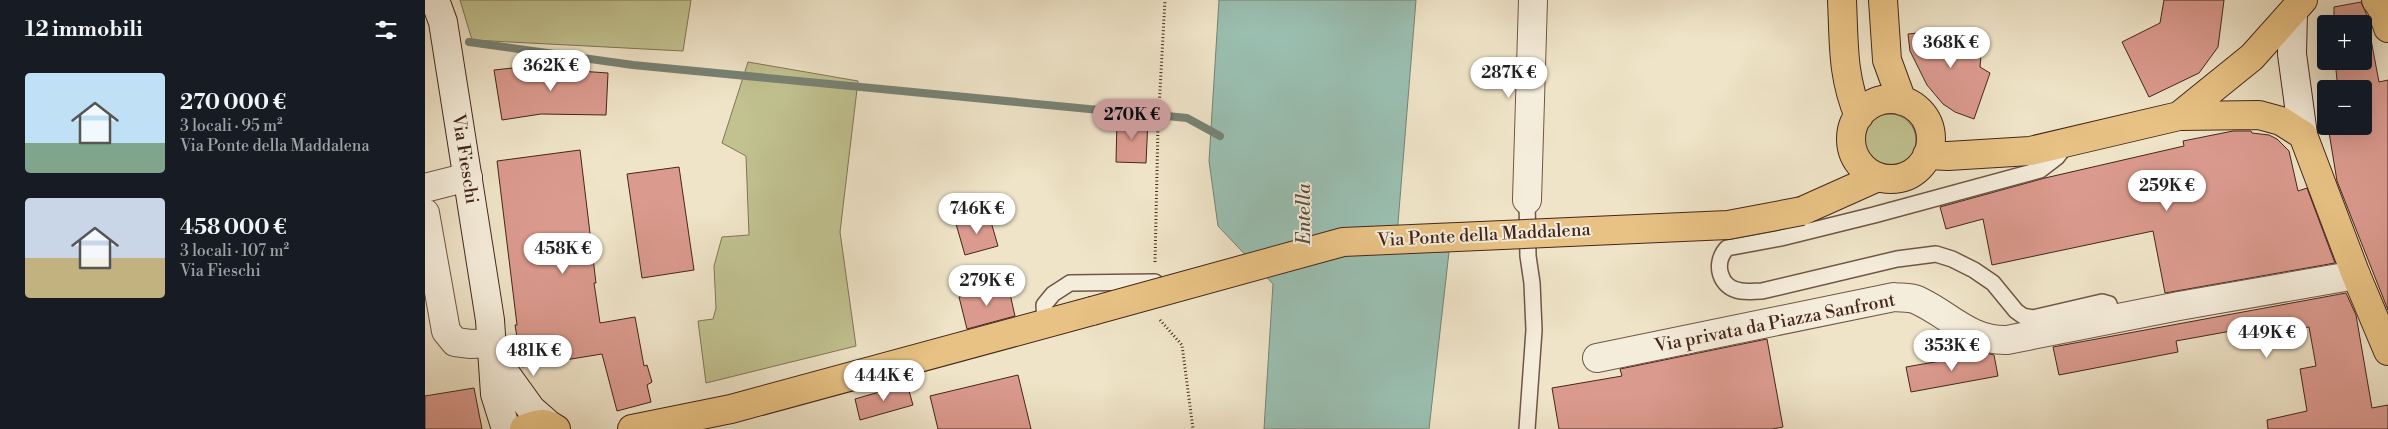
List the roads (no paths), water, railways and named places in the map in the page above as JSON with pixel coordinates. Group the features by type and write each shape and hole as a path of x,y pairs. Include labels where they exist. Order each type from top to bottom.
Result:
{"main road":[{"path":"1842,0 1846,77 1849,94 1859,116"},
{"path":"1883,0 1887,60 1902,101"},
{"path":"2179,116 2252,57 2298,6"},
{"path":"1902,101 1914,107 1927,123 1930,142 1927,155 1912,173 1889,179 1878,177 1867,172 1858,162 1853,152 1851,139 1853,127 1867,107 1878,102 1902,101"},
{"path":"1927,155 1948,156 2030,151 2179,116 2259,116 2281,121 2303,135 2356,275 2388,350"},
{"name":"Via Ponte della Maddalena","path":"731,409 1343,242 1728,225 1802,211 1878,177"},
{"path":"632,429 731,409"},
{"path":"676,429 731,409"}],"street":[{"path":"1527,200 1533,0"},
{"path":"2298,6 2292,54 2303,135"},
{"name":"Via Fieschi","path":"434,13 468,177 492,340 495,394 506,429"},
{"path":"425,188 468,177"},
{"path":"425,213 447,331 455,342 471,344 492,340 531,409 550,428"},
{"name":"Via privata da Piazza Sanfront","path":"1597,358 1894,298 1915,299 1975,335 1992,340 2007,340 2356,275"}],"lane":[{"path":"2068,142 2057,157 2040,170 1781,238 1727,248 1721,254 1718,268 1724,282 1740,291 1761,291 1897,259 1936,254 1952,259 1993,283 2023,316 2033,318 2102,302 2109,304 2114,319"},
{"path":"1527,200 1528,256 1532,283 1534,330 1527,429"},
{"path":"1045,323 1044,305 1053,294 1070,283 1155,282"}],"water":[{"name":"Entella","path":"1219,0 1416,0 1396,248 1449,252 1429,429 1264,429 1273,284 1218,226 1209,161"}],"waterway":[{"path":"469,42 633,65 1141,114"},
{"path":"1167,116 1187,118 1220,136"}]}
